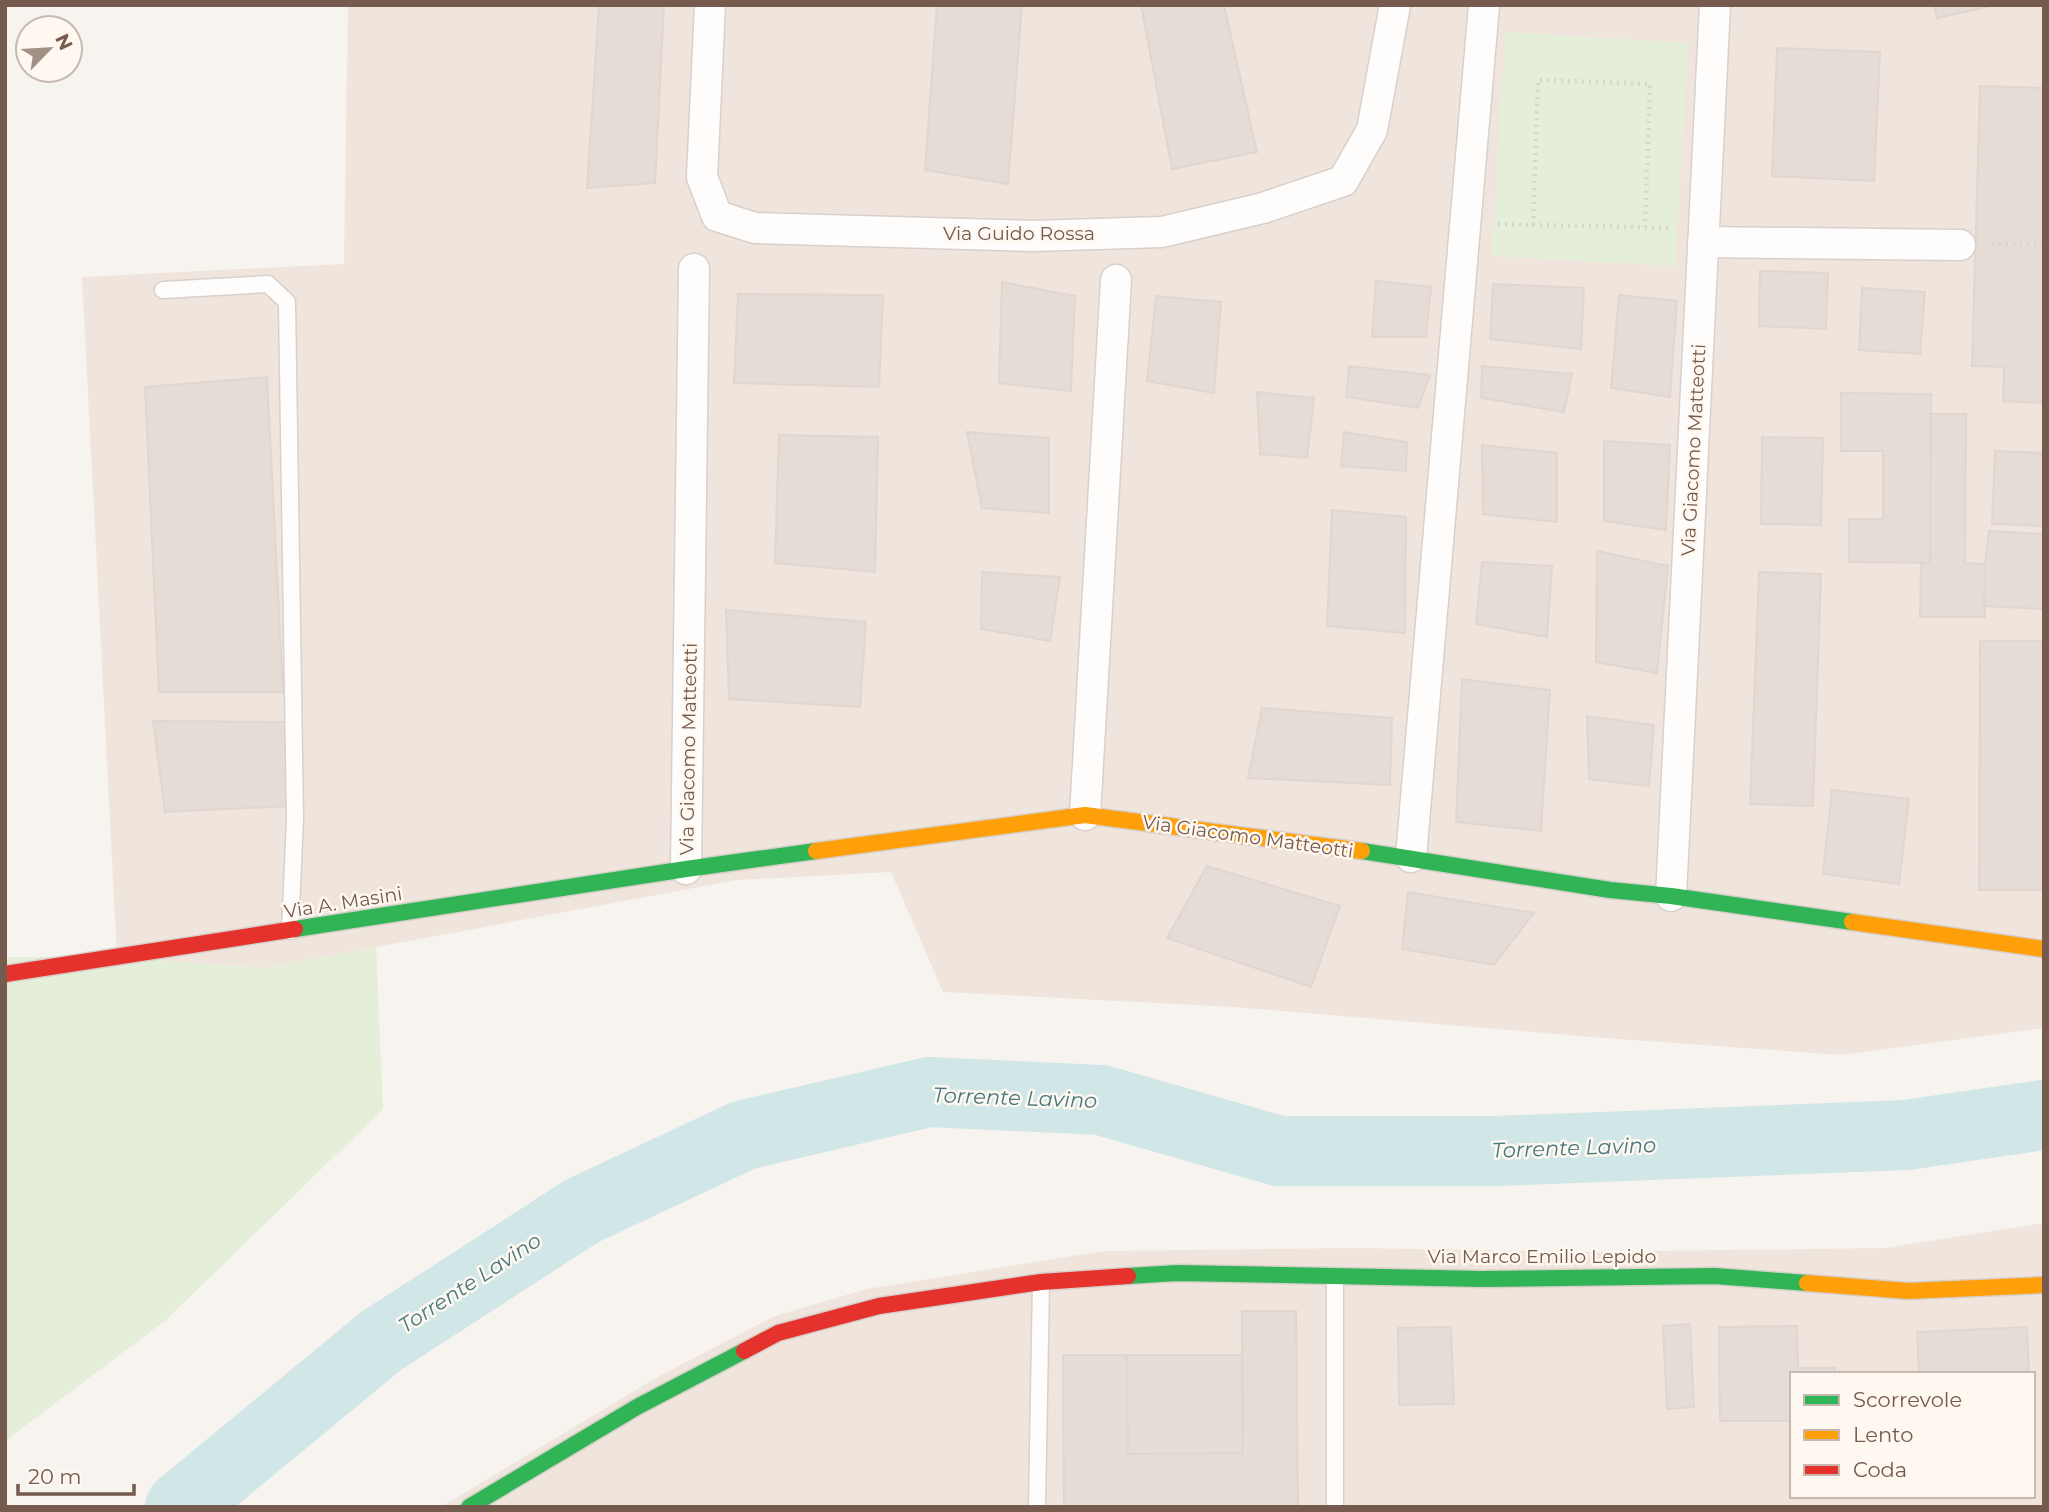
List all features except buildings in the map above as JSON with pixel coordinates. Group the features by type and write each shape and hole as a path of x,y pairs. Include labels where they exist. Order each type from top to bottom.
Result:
{"street":[{"name":"Via Guido Rossa","path":"710,5 702,177 717,216 755,228 1032,236 1162,232 1263,208 1343,181 1372,130 1395,5"},
{"path":"1411,857 1484,5"},
{"name":"Via Giacomo Matteotti","path":"1671,896 1715,5"},
{"path":"1703,235 1961,245"},
{"name":"Via Giacomo Matteotti","path":"695,269 687,869 1085,815 1411,857 1610,890 1671,896 2044,949"},
{"path":"1085,815 1116,280"},
{"name":"Via A. Masini","path":"5,974 687,869"},
{"name":"Via Marco Emilio Lepido","path":"469,1507 636,1408 778,1333 879,1306 1041,1282 1177,1273 1483,1279 1715,1276 1908,1291 2044,1285"}],"lane":[{"path":"163,290 268,284 287,302 295,819 290,931"},
{"path":"1335,1276 1335,1507"},
{"path":"1037,1507 1041,1282"}],"path":[{"path":"1533,225 1538,80 1650,84 1645,227"},
{"path":"1465,224 1645,227 1703,235"},
{"path":"1961,245 2044,243"}],"shaded area":[{"path":"348,5 2044,5 2044,1028 1841,1055 1234,1007 943,992 891,872 737,880 264,968 117,957 82,277 344,264"},
{"path":"2044,1223 2044,1507 441,1507 661,1375 775,1316 867,1289 1104,1251 1355,1248 1577,1252 1885,1248"}],"green space":[{"path":"1505,32 1688,43 1675,266 1492,256"},
{"path":"376,947 383,1109 166,1320 5,1441 5,957 117,957 264,968"}],"waterway":[{"name":"Torrente Lavino","path":"180,1507 381,1341 582,1211 744,1135 929,1092 1101,1100 1279,1151 1497,1151 1906,1135 2044,1115"}],"traffic: fast":[{"path":"295,929 816,851"},
{"path":"1362,851 1610,890 1852,922"},
{"path":"1128,1276 1177,1273 1483,1279 1715,1276 1807,1283"},
{"path":"469,1507 637,1407 744,1351"}],"traffic: slow":[{"path":"816,851 1085,815 1362,851"},
{"path":"1852,922 2044,949"},
{"path":"1807,1283 1908,1291 2044,1285"}],"traffic: jam":[{"path":"5,974 295,929"},
{"path":"744,1351 778,1333 879,1306 1041,1282 1128,1276"}]}
